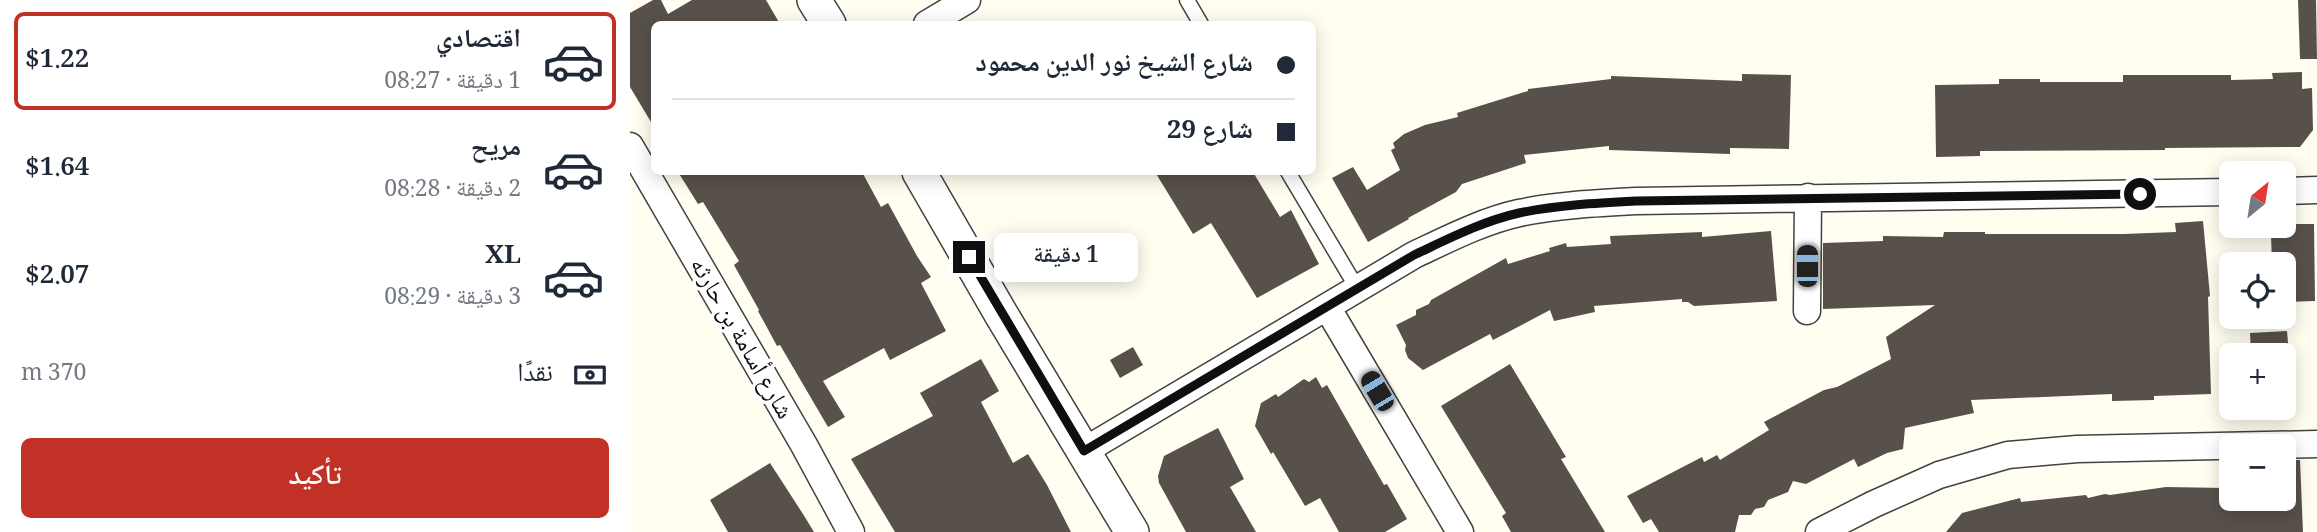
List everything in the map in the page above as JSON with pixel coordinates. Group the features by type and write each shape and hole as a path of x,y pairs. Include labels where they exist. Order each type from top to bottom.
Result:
{"street":[{"path":"814,0 828,21"},
{"path":"932,21 967,0"},
{"name":"شارع أسامة بن حارثه","path":"630,146 804,445 851,532"},
{"path":"921,175 1132,532"},
{"path":"2296,191 2317,190"},
{"path":"1084,451 1414,255 1463,232 1518,214 1584,204 1808,197 2219,192"},
{"path":"1807,312 1808,197"},
{"path":"1327,307 1460,532"},
{"path":"1819,532 1939,475 2008,455 2077,449 2317,444"}],"lane":[{"path":"1187,0 1199,21"},
{"path":"1290,175 1357,288"}],"building":[{"path":"653,0 661,0 668,14 692,0 766,0 778,21 651,21 651,122 630,87 630,13"},
{"path":"2298,0 2316,0 2317,59 2300,59"},
{"path":"2302,72 2302,89 2312,88 2313,130 2300,147 1980,151 1980,156 1936,157 1935,85 1999,84 1999,79 2123,82 2123,75 2231,75 2231,80 2273,79 2272,73"},
{"path":"1742,74 1791,75 1789,149 1730,148 1730,154 1609,150 1609,146 1524,155 1526,163 1462,184 1456,192 1368,242 1332,178 1353,167 1367,190 1400,170 1391,150 1395,148 1393,143 1404,134 1425,125 1458,117 1457,113 1528,89 1611,79 1611,76 1742,81"},
{"path":"680,175 864,175 881,207 888,203 931,277 921,283 946,331 890,360 884,348 823,381 845,417 828,427 758,311 734,265 739,261 703,202 698,204"},
{"path":"1157,175 1255,175 1280,217 1291,210 1319,264 1257,298 1211,223 1193,234"},
{"path":"2203,221 2210,296 2211,394 2154,396 2154,400 2112,401 2112,394 1971,400 1974,413 1905,428 1903,449 1887,453 1858,467 1854,459 1806,484 1793,481 1788,492 1768,500 1764,507 1755,509 1751,515 1739,515 1735,532 1659,532 1651,519 1643,523 1627,496 1702,457 1704,462 1717,455 1720,460 1769,430 1764,422 1891,359 1886,337 1935,305 1823,309 1823,243 1883,241 1883,236 1943,237 1944,232 2176,232 2175,223"},
{"path":"2296,224 2314,224 2315,301 2296,302 2296,252 2272,252 2271,238 2296,238"},
{"path":"1771,231 1777,301 1694,306 1682,302 1682,299 1594,306 1595,312 1554,321 1550,310 1493,340 1490,334 1423,370 1408,358 1406,345 1396,325 1416,315 1416,310 1429,304 1431,300 1506,258 1508,264 1566,243 1567,247 1611,244 1610,236 1702,232 1702,237"},
{"path":"2287,331 2288,343 2250,343 2250,333"},
{"path":"1133,347 1143,365 1120,378 1110,360"},
{"path":"981,359 999,391 981,402 1013,463 1028,454 1071,532 895,532 851,459 933,416 920,393"},
{"path":"1510,364 1566,457 1561,459 1605,532 1511,532 1502,516 1506,513 1441,406"},
{"path":"1316,377 1322,388 1327,385 1384,485 1387,484 1407,519 1385,532 1339,532 1320,498 1305,506 1255,426 1261,403 1276,394 1278,397 1304,379 1309,382"},
{"path":"1218,428 1244,479 1230,487 1256,532 1186,532 1159,483 1158,476 1164,456"},
{"path":"2296,460 2300,460 2303,532 1946,532 1962,513 2020,498 2021,502 2086,495 2088,498 2166,487 2219,488 2219,511 2296,511"},
{"path":"770,463 814,532 728,532 710,500"}],"route":[{"path":"969,257 1084,451 1414,255 1463,232 1518,214 1584,204 1637,201 2140,194"}]}
